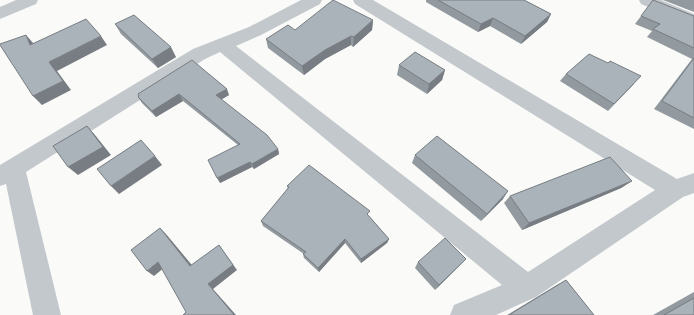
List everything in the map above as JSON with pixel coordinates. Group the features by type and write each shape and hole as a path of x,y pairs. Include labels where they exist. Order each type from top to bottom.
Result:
{"street":[{"path":"0,14 30,0"},
{"path":"47,315 7,172 199,54 255,31 314,0"},
{"path":"361,0 527,99 684,187 527,288 464,315"},
{"path":"647,0 694,20"},
{"path":"222,44 527,288"}],"building":[{"path":"333,0 373,20 354,37 351,36 325,50 302,66 266,39 288,25 295,30"},
{"path":"438,0 524,0 551,14 525,36 493,18 481,24"},
{"path":"653,0 694,16 694,48 653,29 660,24 641,16"},
{"path":"134,15 171,47 152,59 115,24"},
{"path":"86,19 101,36 49,62 63,81 33,96 0,44 26,35 30,45"},
{"path":"415,52 445,70 429,84 399,65"},
{"path":"589,54 608,63 610,61 641,76 614,104 566,74"},
{"path":"694,58 694,118 662,101"},
{"path":"192,60 227,89 216,95 267,135 278,149 252,164 250,162 217,178 208,160 240,144 179,94 152,111 138,97 138,94"},
{"path":"87,126 103,147 68,167 53,146"},
{"path":"437,136 508,191 487,214 415,155"},
{"path":"141,140 155,156 111,186 97,169"},
{"path":"610,157 632,181 529,223 510,196"},
{"path":"309,165 370,211 367,214 389,239 361,259 345,239 318,268 303,254 306,252 261,221 289,187 287,186"},
{"path":"160,228 190,266 219,245 233,265 208,284 234,315 183,315 186,312 158,262 147,271 131,250"},
{"path":"445,238 466,259 439,285 418,262"},
{"path":"566,280 594,315 509,315"},
{"path":"694,298 694,315 664,315"}]}
